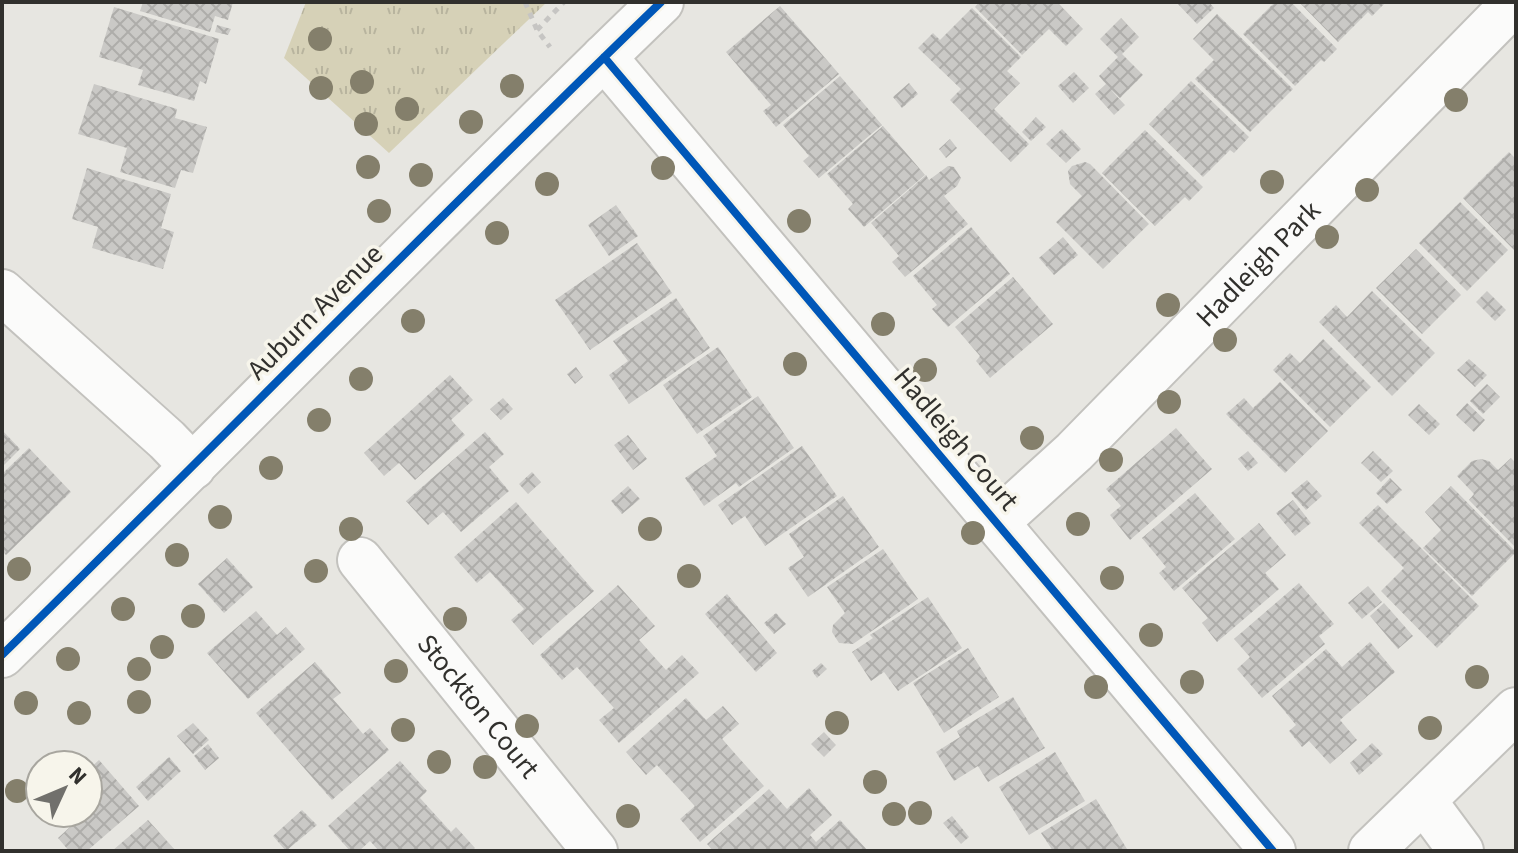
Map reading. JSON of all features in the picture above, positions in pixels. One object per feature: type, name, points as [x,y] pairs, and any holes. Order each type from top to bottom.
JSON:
[{"type":"street","name":"Auburn Avenue","points":[[2,655],[193,467],[363,293],[661,2]]},
{"type":"street","name":"Hadleigh Park","points":[[998,521],[1074,452],[1515,2]]},
{"type":"street","name":"Hadleigh Court","points":[[604,57],[1273,851]]},
{"type":"street","points":[[2,292],[193,467]]},
{"type":"street","name":"Stockton Court","points":[[360,560],[595,851]]},
{"type":"street","points":[[1371,851],[1516,710]]},
{"type":"street","points":[[1424,801],[1461,851]]},
{"type":"path","points":[[537,30],[564,2]]},
{"type":"green space","points":[[306,2],[547,2],[389,153],[284,58]]},
{"type":"building","points":[[143,2],[233,2],[228,20],[215,16],[210,32],[140,11]]},
{"type":"building","points":[[979,2],[1057,2],[1083,29],[1066,46],[1049,29],[1022,55],[975,7]]},
{"type":"building","points":[[1176,2],[1209,2],[1214,8],[1197,24]]},
{"type":"building","points":[[1275,2],[1291,2],[1337,49],[1295,86],[1243,34]]},
{"type":"building","points":[[1299,2],[1386,2],[1372,16],[1368,12],[1338,42]]},
{"type":"building","points":[[780,6],[839,74],[776,127],[763,111],[771,105],[726,52]]},
{"type":"building","points":[[114,7],[219,39],[206,84],[200,81],[194,101],[138,85],[143,70],[99,57]]},
{"type":"building","points":[[972,8],[1021,57],[1007,71],[1020,83],[994,109],[1029,144],[1011,162],[950,100],[961,89],[918,48],[933,33],[940,40]]},
{"type":"building","points":[[1217,14],[1293,89],[1250,132],[1195,79],[1214,60],[1193,39]]},
{"type":"building","points":[[1121,18],[1139,37],[1122,54],[1143,75],[1120,98],[1110,89],[1125,105],[1114,115],[1095,94],[1106,84],[1099,76],[1118,57],[1100,39]]},
{"type":"building","points":[[217,25],[231,29],[228,35],[215,32]]},
{"type":"building","points":[[1074,72],[1089,88],[1073,103],[1058,86]]},
{"type":"building","points":[[840,76],[882,125],[819,178],[803,161],[809,156],[783,125]]},
{"type":"building","points":[[1191,81],[1249,137],[1234,153],[1230,150],[1203,177],[1149,124]]},
{"type":"building","points":[[909,83],[918,94],[902,108],[893,97]]},
{"type":"building","points":[[94,84],[177,109],[175,118],[207,127],[193,173],[181,170],[175,188],[120,172],[127,148],[78,134]]},
{"type":"building","points":[[1036,117],[1046,127],[1031,141],[1022,132]]},
{"type":"building","points":[[883,126],[925,175],[864,227],[848,209],[853,204],[827,174]]},
{"type":"building","points":[[1062,129],[1081,149],[1066,163],[1046,144]]},
{"type":"building","points":[[1145,130],[1203,187],[1189,201],[1185,197],[1155,226],[1102,173]]},
{"type":"building","points":[[950,139],[957,148],[946,158],[939,149]]},
{"type":"building","points":[[1509,152],[1516,159],[1516,252],[1463,198]]},
{"type":"building","points":[[1085,162],[1149,224],[1103,269],[1056,222],[1082,196],[1070,184],[1068,171],[1072,166]]},
{"type":"building","points":[[948,166],[954,167],[961,178],[957,186],[944,196],[968,224],[905,277],[892,262],[899,256],[871,223],[926,175],[929,180]]},
{"type":"building","points":[[87,168],[171,194],[161,228],[174,232],[163,269],[92,248],[98,227],[72,219]]},
{"type":"building","points":[[1460,202],[1508,250],[1467,291],[1419,243]]},
{"type":"building","points":[[616,205],[638,236],[609,256],[588,225]]},
{"type":"building","points":[[971,227],[1010,274],[948,327],[932,309],[937,305],[913,276]]},
{"type":"building","points":[[1063,237],[1078,255],[1054,275],[1039,258]]},
{"type":"building","points":[[637,243],[672,293],[590,350],[555,300]]},
{"type":"building","points":[[1416,249],[1461,295],[1422,334],[1376,288]]},
{"type":"building","points":[[1013,277],[1053,324],[990,378],[976,361],[980,356],[955,327]]},
{"type":"building","points":[[1372,291],[1435,353],[1392,396],[1319,322],[1336,305],[1347,317]]},
{"type":"building","points":[[1487,291],[1506,310],[1495,321],[1476,302]]},
{"type":"building","points":[[676,298],[710,348],[629,404],[609,375],[628,361],[613,341]]},
{"type":"building","points":[[1323,339],[1371,387],[1330,427],[1273,370],[1290,353],[1300,363]]},
{"type":"building","points":[[718,347],[752,397],[697,434],[663,385]]},
{"type":"building","points":[[1469,359],[1487,375],[1475,387],[1457,370]]},
{"type":"building","points":[[576,367],[583,377],[575,384],[567,374]]},
{"type":"building","points":[[450,375],[473,400],[451,420],[465,435],[415,480],[399,463],[384,476],[364,453]]},
{"type":"building","points":[[1280,382],[1328,431],[1285,473],[1226,414],[1244,398],[1253,408]]},
{"type":"building","points":[[1487,384],[1500,397],[1483,414],[1470,401]]},
{"type":"building","points":[[758,396],[794,448],[739,487],[736,483],[704,506],[685,478],[717,456],[703,436]]},
{"type":"building","points":[[503,398],[513,409],[501,420],[490,409]]},
{"type":"building","points":[[1467,403],[1485,420],[1474,432],[1456,415]]},
{"type":"building","points":[[1419,404],[1440,424],[1429,435],[1408,415]]},
{"type":"building","points":[[1176,428],[1212,469],[1130,540],[1110,515],[1121,506],[1106,489]]},
{"type":"building","points":[[2,430],[20,449],[2,467]]},
{"type":"building","points":[[485,432],[504,454],[489,467],[509,491],[461,532],[443,512],[428,525],[406,501]]},
{"type":"building","points":[[628,435],[647,459],[633,470],[614,445]]},
{"type":"building","points":[[802,446],[837,496],[765,546],[745,516],[732,525],[718,505]]},
{"type":"building","points":[[29,448],[71,492],[6,555],[2,551],[2,474]]},
{"type":"building","points":[[1248,451],[1258,463],[1248,471],[1238,459]]},
{"type":"building","points":[[1373,451],[1393,471],[1381,482],[1361,463]]},
{"type":"building","points":[[1511,458],[1516,463],[1516,548],[1469,500],[1474,494],[1457,476],[1472,461],[1489,461],[1498,470]]},
{"type":"building","points":[[532,472],[541,482],[528,494],[519,484]]},
{"type":"building","points":[[1390,478],[1402,490],[1387,504],[1376,493]]},
{"type":"building","points":[[1307,480],[1322,496],[1306,510],[1291,493]]},
{"type":"building","points":[[628,486],[640,499],[622,514],[611,501]]},
{"type":"building","points":[[1451,486],[1516,552],[1472,596],[1423,548],[1441,530],[1425,512]]},
{"type":"building","points":[[1195,493],[1235,539],[1174,591],[1159,573],[1166,567],[1142,538]]},
{"type":"building","points":[[843,496],[879,547],[808,597],[788,568],[804,557],[789,534]]},
{"type":"building","points":[[1293,500],[1311,523],[1295,536],[1276,513]]},
{"type":"building","points":[[516,502],[594,591],[533,645],[511,620],[524,609],[490,572],[477,583],[454,557]]},
{"type":"building","points":[[1378,505],[1479,606],[1437,648],[1381,591],[1404,568],[1359,523]]},
{"type":"building","points":[[1259,523],[1286,555],[1265,573],[1279,589],[1217,642],[1202,623],[1208,618],[1182,588]]},
{"type":"building","points":[[883,549],[918,599],[853,644],[839,643],[832,632],[833,625],[845,613],[827,587]]},
{"type":"building","points":[[227,558],[253,587],[224,613],[198,584]]},
{"type":"building","points":[[1299,583],[1334,624],[1319,636],[1325,644],[1262,698],[1237,669],[1250,657],[1234,639]]},
{"type":"building","points":[[618,585],[655,626],[639,640],[666,670],[682,655],[699,673],[619,743],[599,720],[614,708],[577,667],[562,680],[540,655]]},
{"type":"building","points":[[1368,586],[1382,602],[1362,619],[1348,603]]},
{"type":"building","points":[[727,594],[777,653],[756,672],[705,614]]},
{"type":"building","points":[[928,597],[962,648],[898,691],[884,672],[871,681],[852,652],[873,638],[870,635]]},
{"type":"building","points":[[1384,603],[1413,636],[1398,649],[1370,616]]},
{"type":"building","points":[[256,611],[277,635],[286,627],[305,649],[248,699],[207,653]]},
{"type":"building","points":[[776,613],[786,624],[774,634],[764,623]]},
{"type":"building","points":[[1370,642],[1395,672],[1340,720],[1357,740],[1330,764],[1309,741],[1302,747],[1289,731],[1296,725],[1272,696],[1326,649],[1342,667]]},
{"type":"building","points":[[968,648],[999,697],[944,733],[913,683]]},
{"type":"building","points":[[315,662],[341,693],[333,699],[363,734],[370,728],[389,750],[332,800],[256,713]]},
{"type":"building","points":[[821,663],[827,669],[817,678],[812,671]]},
{"type":"building","points":[[1013,697],[1045,748],[988,782],[978,766],[954,781],[936,752],[960,737],[957,731]]},
{"type":"building","points":[[686,698],[706,720],[723,706],[739,724],[722,739],[764,786],[700,842],[680,819],[695,806],[657,765],[646,775],[626,752]]},
{"type":"building","points":[[193,723],[209,740],[193,754],[177,736]]},
{"type":"building","points":[[824,732],[836,745],[824,757],[811,744]]},
{"type":"building","points":[[1372,743],[1383,754],[1359,775],[1350,763]]},
{"type":"building","points":[[208,744],[219,758],[205,770],[194,756]]},
{"type":"building","points":[[1055,752],[1085,801],[1029,835],[999,787]]},
{"type":"building","points":[[169,757],[181,771],[148,801],[136,787]]},
{"type":"building","points":[[400,761],[427,791],[420,798],[451,832],[456,827],[475,848],[472,851],[379,851],[370,841],[359,851],[350,851],[328,826]]},
{"type":"building","points":[[104,766],[139,806],[87,851],[69,851],[58,838],[68,829],[104,829]]},
{"type":"building","points":[[809,788],[832,815],[810,835],[816,842],[840,820],[868,851],[713,851],[707,844],[769,789],[787,809]]},
{"type":"building","points":[[1096,799],[1127,849],[1053,851],[1041,833]]},
{"type":"building","points":[[302,810],[317,825],[286,851],[273,836]]},
{"type":"building","points":[[952,816],[969,837],[961,844],[943,823]]},
{"type":"building","points":[[148,820],[176,851],[112,851]]},
{"type":"cycle path","points":[[2,655],[661,2]]},
{"type":"cycle path","points":[[604,57],[1273,851]]}]
